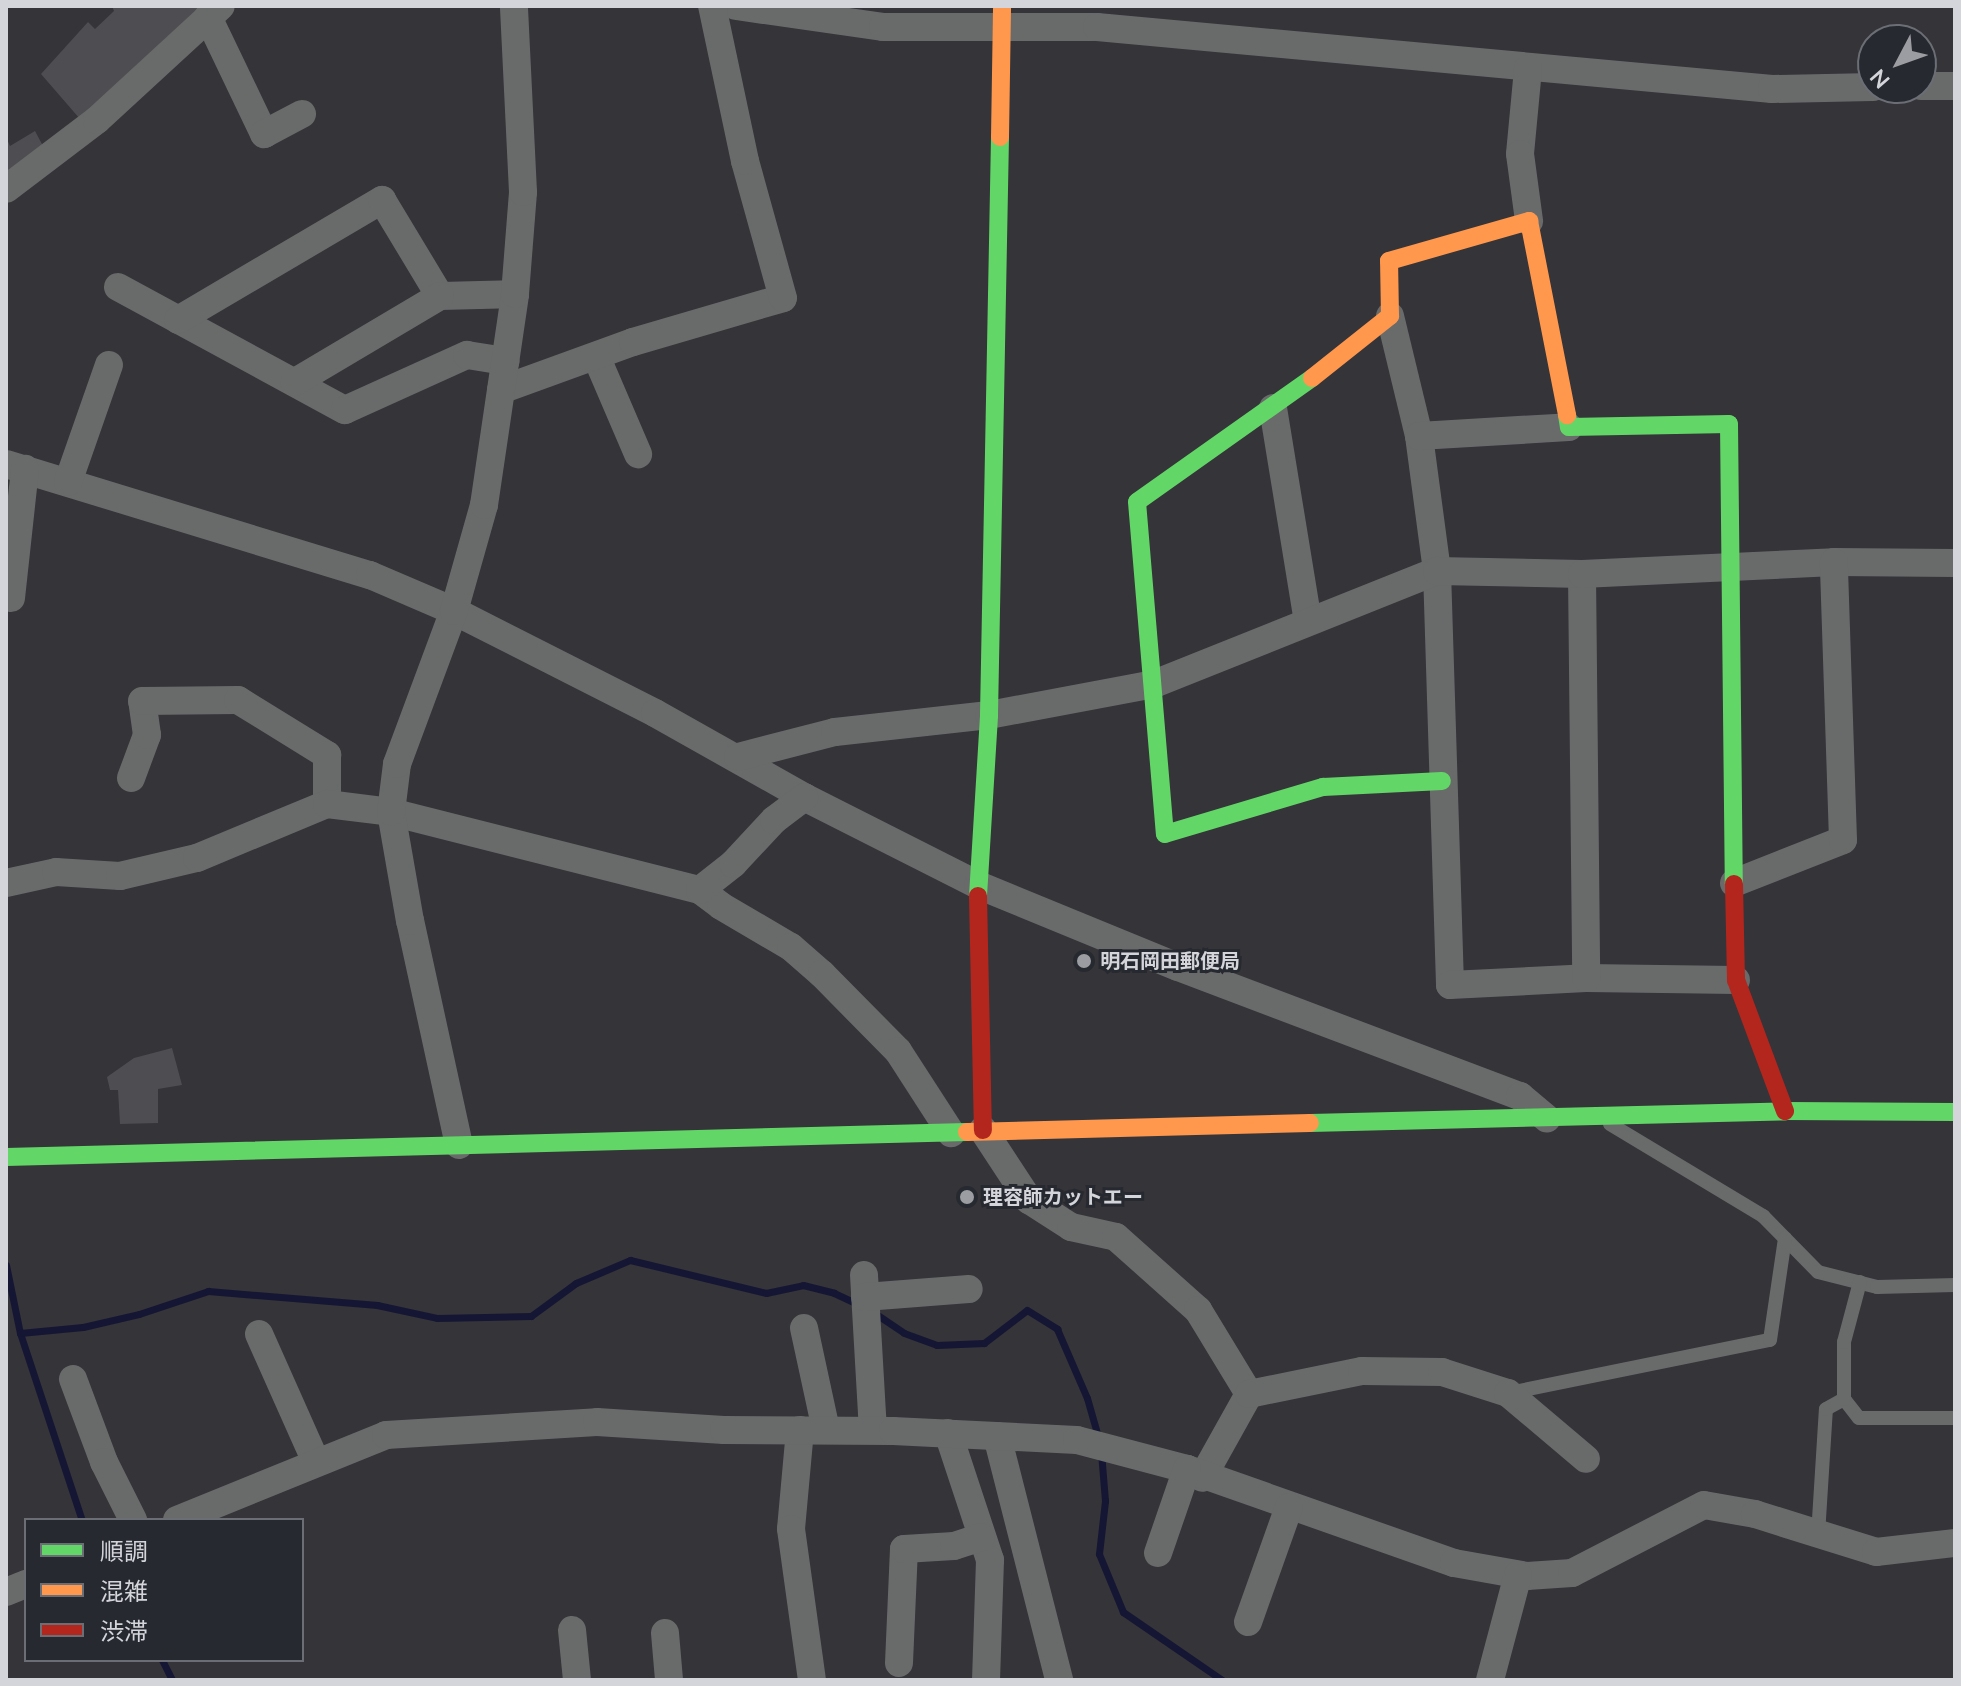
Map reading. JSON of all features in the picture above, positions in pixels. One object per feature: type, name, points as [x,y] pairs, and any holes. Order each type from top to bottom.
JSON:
[{"type":"street","points":[[459,1145],[410,921],[391,812],[397,764],[454,611],[484,505],[506,361],[523,192],[514,6]]},
{"type":"street","points":[[501,390],[596,356],[783,298],[745,161],[712,6]]},
{"type":"street","points":[[736,6],[888,17],[1001,18],[1528,69],[1772,89],[1857,87]]},
{"type":"street","points":[[1097,27],[1118,6]]},
{"type":"street","points":[[6,189],[97,120],[214,12],[264,134],[302,114]]},
{"type":"street","points":[[1001,18],[989,715],[978,885],[983,1130],[1029,1200],[1071,1227],[1116,1237],[1198,1310],[1249,1394]]},
{"type":"street","points":[[1528,69],[1520,154],[1529,221],[1569,427]]},
{"type":"street","points":[[178,320],[382,200],[440,296]]},
{"type":"street","points":[[1529,221],[1389,261],[1390,316],[1419,436],[1437,571],[1450,985],[1586,978],[1736,980]]},
{"type":"street","points":[[118,287],[345,410],[467,355],[506,361]]},
{"type":"street","points":[[295,382],[440,296],[515,294]]},
{"type":"street","points":[[1390,316],[1273,408],[1137,502],[1165,834],[1323,787],[1442,781]]},
{"type":"street","points":[[596,356],[638,454]]},
{"type":"street","points":[[68,482],[109,365]]},
{"type":"street","points":[[1273,408],[1308,621]]},
{"type":"street","points":[[1419,436],[1569,427],[1729,424],[1728,569],[1736,980],[1785,1111]]},
{"type":"street","points":[[11,598],[16,466],[370,575],[454,611],[738,757],[804,797],[978,885],[1178,967],[1520,1096],[1547,1119]]},
{"type":"street","points":[[738,757],[835,732],[989,715],[1154,684],[1437,571],[1582,574],[1834,562],[1955,563]]},
{"type":"street","points":[[1734,883],[1843,840],[1834,562]]},
{"type":"street","points":[[1582,574],[1586,978]]},
{"type":"street","points":[[131,778],[147,735],[142,701],[238,700],[327,755],[327,804]]},
{"type":"street","points":[[700,890],[733,864],[774,820],[804,797]]},
{"type":"street","points":[[6,883],[56,872],[120,876],[197,858],[327,804],[391,812],[700,890],[721,906],[791,947],[822,974],[898,1051],[951,1133]]},
{"type":"street","points":[[6,1157],[1785,1111],[1955,1112]]},
{"type":"street","points":[[873,1430],[864,1286],[969,1289]]},
{"type":"street","points":[[804,1328],[813,1430],[791,1529],[812,1680]]},
{"type":"street","points":[[259,1334],[316,1462]]},
{"type":"street","points":[[1158,1553],[1194,1474],[1249,1394],[1362,1371],[1442,1372],[1508,1393],[1586,1459]]},
{"type":"street","points":[[73,1379],[104,1462],[132,1518]]},
{"type":"street","points":[[182,1518],[386,1435],[597,1422],[724,1430],[873,1430],[1077,1440],[1194,1474],[1454,1563],[1518,1575],[1572,1573],[1704,1505],[1755,1514],[1876,1552],[1955,1543]]},
{"type":"street","points":[[948,1433],[990,1560],[986,1680]]},
{"type":"street","points":[[997,1436],[1059,1680]]},
{"type":"street","points":[[1248,1622],[1289,1507]]},
{"type":"street","points":[[899,1663],[904,1549],[954,1546],[981,1537]]},
{"type":"street","points":[[1490,1680],[1518,1575]]},
{"type":"street","points":[[572,1630],[577,1680]]},
{"type":"street","points":[[665,1633],[669,1680]]},
{"type":"lane","points":[[1599,1118],[1763,1216],[1818,1272],[1877,1287],[1955,1285]]},
{"type":"lane","points":[[1508,1393],[1770,1340],[1785,1238]]},
{"type":"lane","points":[[1860,1282],[1844,1342],[1844,1399],[1859,1418],[1955,1418]]},
{"type":"lane","points":[[1818,1535],[1826,1409],[1844,1399]]},
{"type":"building","points":[[112,6],[203,6],[80,119],[41,74],[88,22],[95,29],[114,11]]},
{"type":"building","points":[[35,131],[43,146],[6,173],[6,137],[10,146]]},
{"type":"building","points":[[172,1048],[182,1085],[158,1089],[158,1123],[120,1124],[118,1090],[110,1090],[107,1077],[134,1058]]},
{"type":"waterway","points":[[20,1333],[83,1327],[139,1314],[208,1291],[377,1305],[437,1318],[531,1316],[576,1283],[630,1260],[766,1293],[803,1285],[834,1293],[858,1304]]},
{"type":"waterway","points":[[6,1265],[20,1333],[81,1518]]},
{"type":"waterway","points":[[873,1312],[904,1333],[937,1345],[984,1343],[1027,1310],[1057,1329],[1087,1398],[1099,1440]]},
{"type":"waterway","points":[[1101,1452],[1105,1501],[1099,1554],[1123,1612],[1222,1680]]},
{"type":"waterway","points":[[163,1662],[172,1680]]},
{"type":"traffic: fast","points":[[978,896],[989,715],[1000,137]]},
{"type":"traffic: fast","points":[[1312,378],[1137,502],[1165,834],[1323,787],[1442,781]]},
{"type":"traffic: fast","points":[[1567,415],[1569,427],[1729,424],[1734,884]]},
{"type":"traffic: fast","points":[[1310,1123],[1785,1111],[1955,1112]]},
{"type":"traffic: fast","points":[[6,1157],[967,1132]]},
{"type":"traffic: slow","points":[[1000,137],[1002,6]]},
{"type":"traffic: slow","points":[[1312,378],[1390,316],[1389,261],[1529,221],[1567,415]]},
{"type":"traffic: slow","points":[[967,1132],[1310,1123]]},
{"type":"traffic: jam","points":[[1734,884],[1736,980],[1785,1111]]},
{"type":"traffic: jam","points":[[978,896],[983,1130]]},
{"type":"place","name":"明石岡田郵便局","points":[[1084,961]]},
{"type":"place","name":"理容師カットエー","points":[[967,1197]]}]
